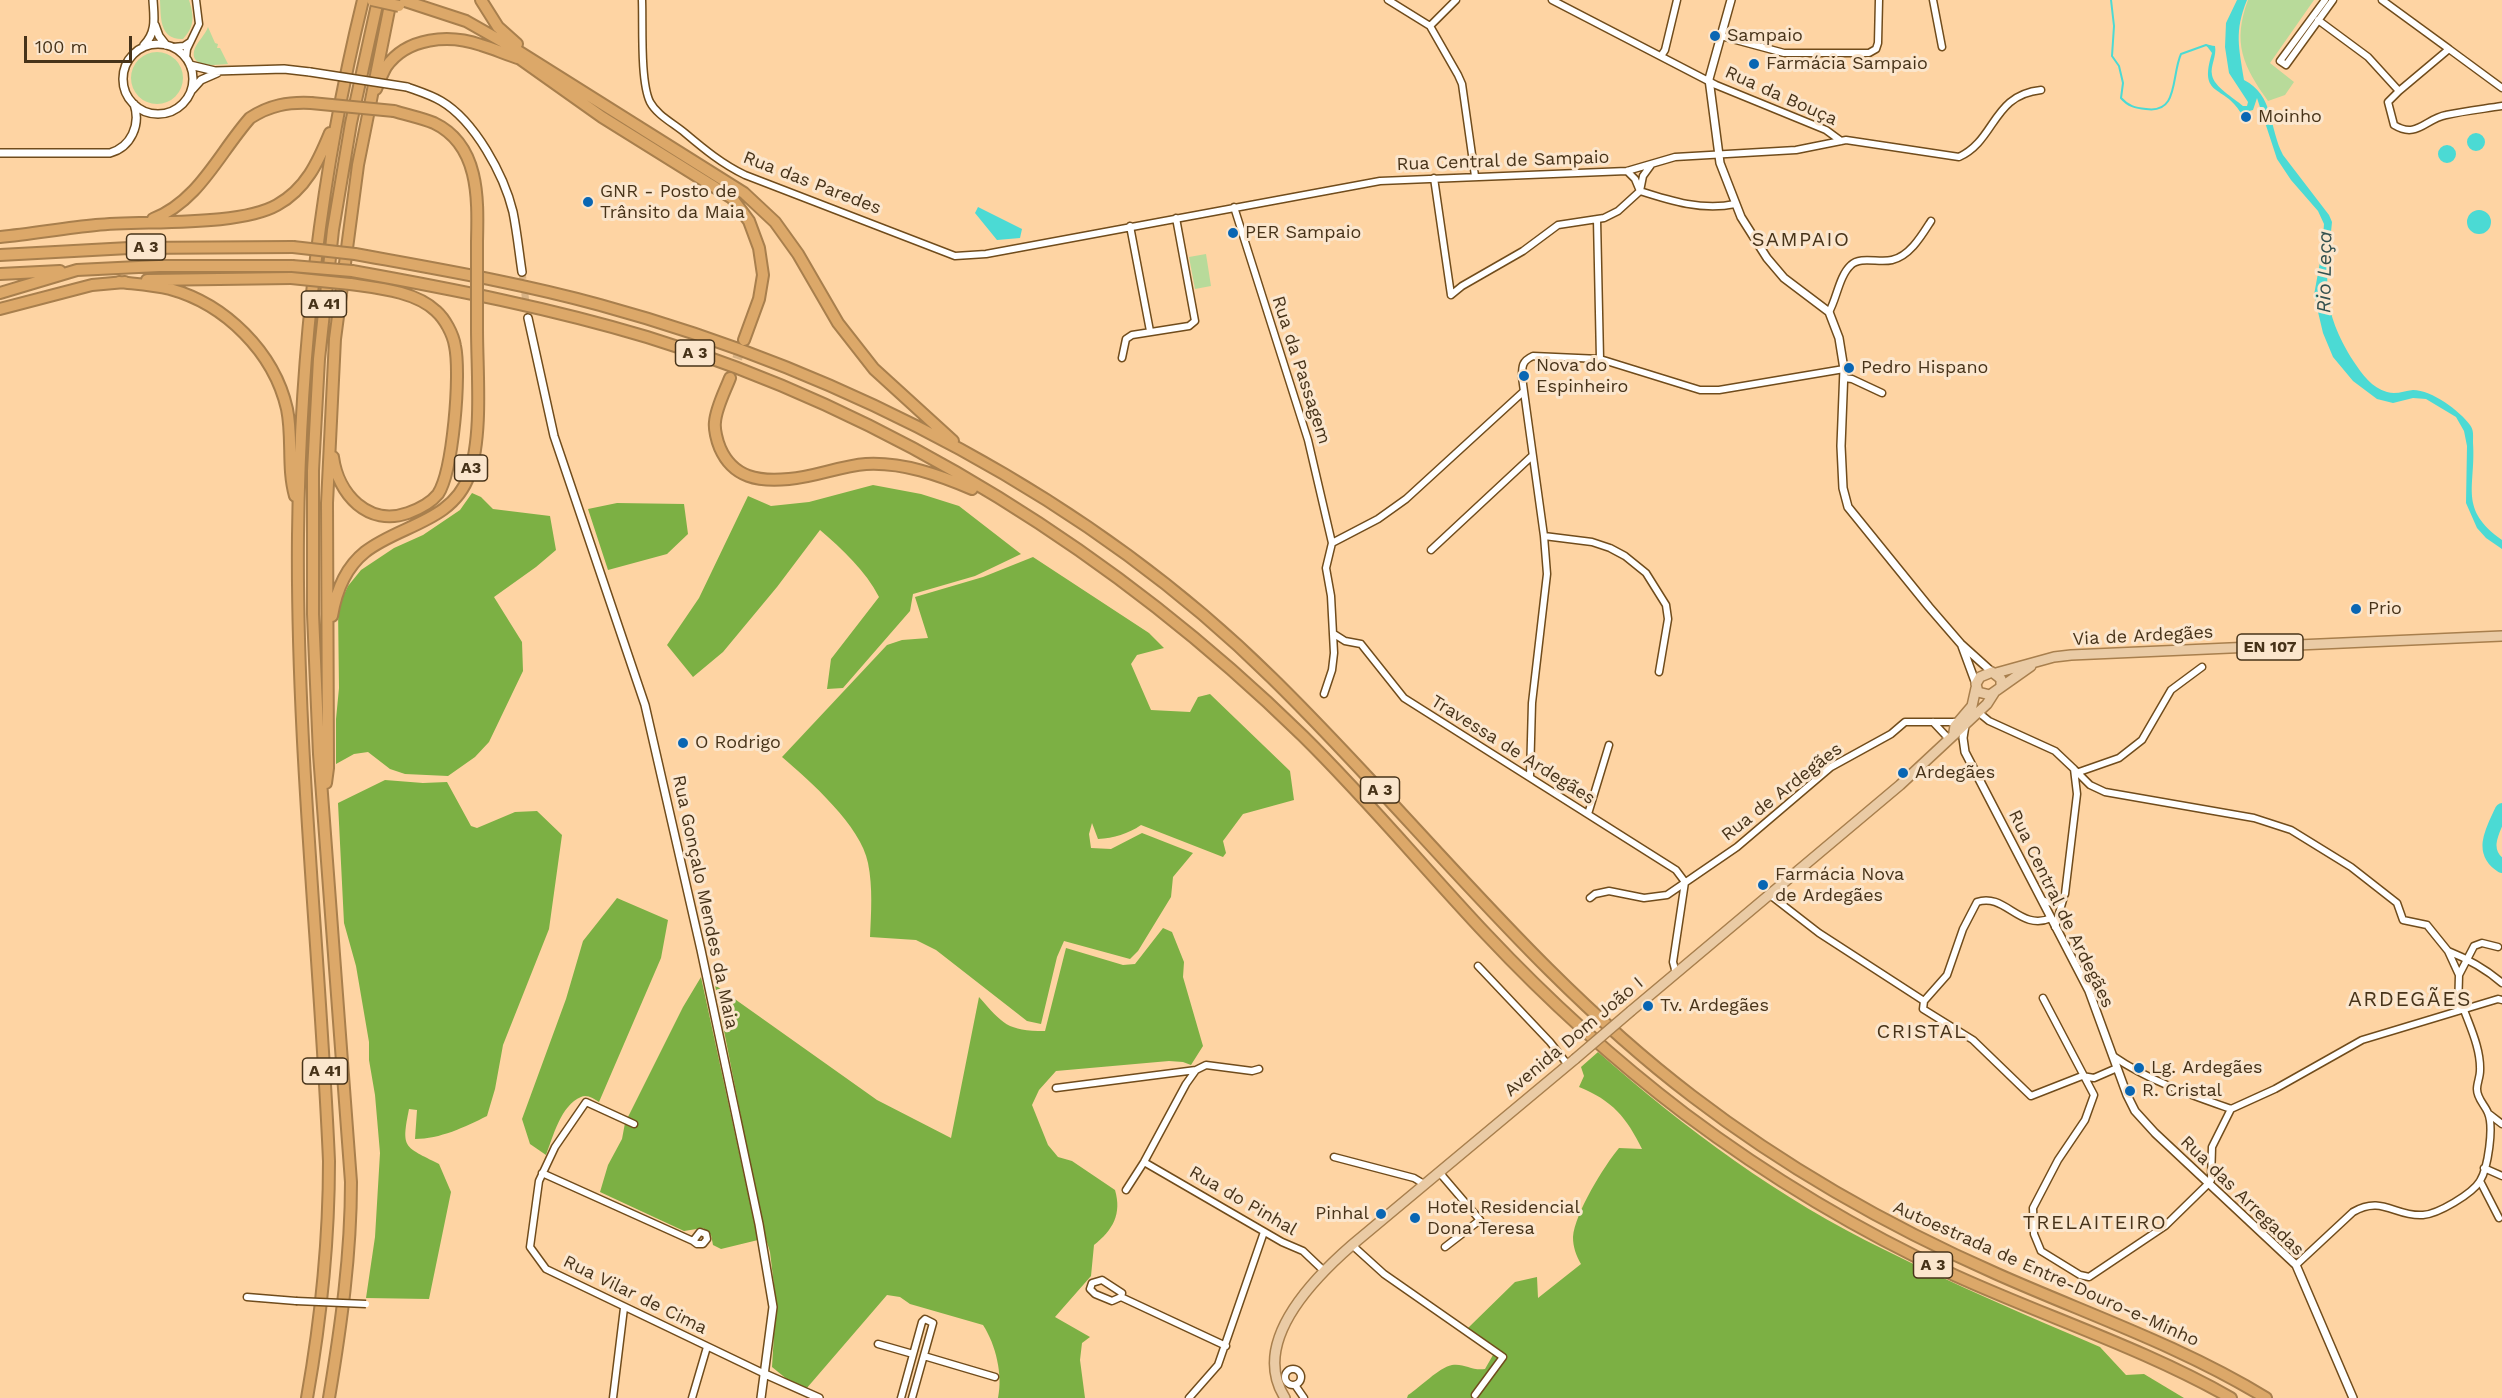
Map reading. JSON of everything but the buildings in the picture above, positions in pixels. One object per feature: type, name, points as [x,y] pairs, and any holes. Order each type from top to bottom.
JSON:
[{"type":"highway","name":"A 41","points":[[307,1398],[326,1266],[329,1161],[302,699],[298,508],[302,407],[311,290],[338,111],[363,0]]},
{"type":"highway","points":[[372,0],[397,2],[466,21],[540,63],[744,193],[775,222],[798,254],[838,323],[874,369],[946,435],[975,456]]},
{"type":"highway","name":"A 41","points":[[329,1398],[346,1283],[351,1182],[322,809],[312,575],[313,471],[319,359],[337,201],[357,93],[378,0]]},
{"type":"highway","points":[[481,0],[498,27],[540,63]]},
{"type":"highway","points":[[397,2],[464,27],[521,59],[602,117],[732,198],[749,221],[759,248],[763,275],[759,299],[744,340]]},
{"type":"highway","points":[[322,809],[328,768],[329,422],[340,294],[365,123],[397,2]]},
{"type":"highway","points":[[365,123],[374,93],[386,68],[398,56],[418,44],[438,39],[462,40],[521,59]]},
{"type":"highway","name":"A3","points":[[144,222],[169,212],[185,201],[250,118],[263,110],[291,102],[394,111],[434,123],[446,131],[465,150],[476,182],[477,242],[475,450],[469,476],[456,499],[428,520],[365,552],[348,571],[338,590],[327,644]]},
{"type":"highway","points":[[0,237],[96,224],[242,216],[275,206],[298,190],[314,169],[338,111]]},
{"type":"highway","name":"Autoestrada de Entre-Douro-e-Minho","points":[[0,255],[129,248],[293,247],[355,254],[504,281],[593,303],[685,331],[794,372],[975,456],[1040,495],[1100,536],[1193,608],[1246,653],[1331,737],[1547,970],[1629,1045],[1724,1120],[1820,1184],[1894,1226],[2001,1276],[2188,1355],[2266,1398]]},
{"type":"highway","name":"Autoestrada de Entre-Douro-e-Minho","points":[[0,293],[77,270],[159,266],[292,266],[352,272],[535,307],[639,335],[704,356],[799,394],[878,430],[1012,505],[1137,594],[1248,685],[1334,768],[1486,934],[1542,990],[1612,1055],[1703,1127],[1788,1185],[1889,1243],[1994,1293],[2155,1360],[2231,1398]]},
{"type":"highway","name":"A 3","points":[[0,274],[77,270]]},
{"type":"highway","points":[[0,309],[92,285],[119,282],[291,278],[384,290],[420,300],[436,311],[449,329],[455,346],[457,368],[453,441],[447,475],[437,495],[421,509],[399,516],[376,515],[359,508],[343,490],[336,474],[329,422]]},
{"type":"highway","points":[[119,282],[169,289],[200,300],[227,317],[260,352],[277,380],[287,410],[291,447],[291,483],[298,508]]},
{"type":"highway","points":[[730,378],[715,422],[718,443],[726,461],[739,473],[758,479],[789,479],[864,464],[896,466],[936,475],[1012,505]]},
{"type":"main road","name":"Via de Ardegães","points":[[1994,672],[2071,655],[2502,636]]},
{"type":"main road","name":"Via de Ardegães","points":[[1997,690],[2038,661]]},
{"type":"main road","name":"EN 107","points":[[1976,686],[1980,677],[1994,672]]},
{"type":"main road","points":[[1976,686],[1982,695],[1997,690],[2001,679],[1994,672]]},
{"type":"main road","name":"Avenida Dom João I","points":[[1285,1398],[1279,1389],[1274,1366],[1278,1337],[1284,1325],[1324,1271],[1424,1184],[1900,785],[1962,723],[1972,706],[1976,686]]},
{"type":"main road","name":"Avenida Dom João I","points":[[1962,723],[1978,712],[1997,690]]},
{"type":"street","points":[[136,126],[134,104],[124,86],[123,75],[126,65],[150,38],[154,22],[153,0]]},
{"type":"street","points":[[188,95],[192,80],[187,49],[199,24],[196,0]]},
{"type":"street","name":"Rua das Paredes","points":[[642,0],[646,87],[651,102],[658,112],[697,145],[745,175],[941,249]]},
{"type":"street","points":[[1388,0],[1430,26],[1462,84],[1475,176]]},
{"type":"street","points":[[1430,26],[1456,0]]},
{"type":"street","name":"Rua da Bouça","points":[[1552,0],[1758,103],[1827,130],[1841,141]]},
{"type":"street","points":[[1662,56],[1677,0]]},
{"type":"street","points":[[1731,0],[1709,79],[1718,153],[1735,204],[1753,237],[1784,278],[1829,312],[1839,338],[1844,369],[1841,446],[1843,488],[1848,507],[1961,644],[1994,672]]},
{"type":"street","points":[[1933,0],[1942,47]]},
{"type":"street","points":[[2325,0],[2280,61],[2286,65],[2333,0]]},
{"type":"street","points":[[2383,0],[2502,88]]},
{"type":"street","points":[[1721,36],[1784,53],[1869,53],[1876,48],[1878,43],[1877,1]]},
{"type":"street","points":[[2318,20],[2368,57],[2399,91]]},
{"type":"street","points":[[154,22],[159,36],[188,62],[206,70],[261,69],[310,72],[407,87],[442,101],[467,121],[493,163],[513,211],[522,272]]},
{"type":"street","points":[[140,49],[156,44],[184,46],[192,39]]},
{"type":"street","points":[[2449,49],[2388,102],[2394,125],[2403,130],[2419,128],[2442,116],[2502,106]]},
{"type":"street","points":[[0,153],[110,153],[126,144],[136,126],[146,116],[172,110],[201,80],[225,71]]},
{"type":"street","name":"Rua Central de Sampaio","points":[[941,249],[955,255],[986,254],[1380,181],[1627,171],[1675,157],[1796,150],[1841,141],[1959,158],[1980,143],[2006,104],[2041,90]]},
{"type":"street","points":[[134,104],[157,114]]},
{"type":"street","points":[[1434,178],[1451,295],[1462,285],[1523,251],[1558,225],[1597,219],[1618,211],[1640,191],[1643,176],[1650,165]]},
{"type":"street","points":[[1627,171],[1635,179],[1640,191]]},
{"type":"street","points":[[1640,191],[1687,204],[1724,207],[1735,204]]},
{"type":"street","name":"Rua da Passagem","points":[[1234,207],[1308,440],[1332,543]]},
{"type":"street","points":[[1122,358],[1126,339],[1150,331],[1189,326],[1195,321],[1176,218]]},
{"type":"street","points":[[1597,219],[1600,359]]},
{"type":"street","points":[[1829,312],[1846,271],[1852,263],[1893,260],[1903,255],[1931,221]]},
{"type":"street","points":[[1131,226],[1150,331]]},
{"type":"street","name":"Rua Gonçalo Mendes da Maia","points":[[528,318],[554,436],[645,705],[692,906],[771,1290],[773,1307],[761,1398]]},
{"type":"street","points":[[1530,776],[1532,703],[1547,574],[1544,536],[1523,392],[1522,365],[1526,359],[1533,356],[1600,359],[1700,390],[1719,390],[1844,369]]},
{"type":"street","points":[[1844,378],[1852,379],[1882,393]]},
{"type":"street","points":[[1324,694],[1332,670],[1334,634],[1326,568],[1332,543],[1378,519],[1406,499],[1523,392]]},
{"type":"street","points":[[1431,550],[1532,456]]},
{"type":"street","points":[[1544,536],[1592,542],[1610,548],[1625,556],[1646,573],[1666,605],[1668,619],[1659,672]]},
{"type":"street","name":"Travessa de Ardegães","points":[[1334,634],[1345,641],[1361,644],[1404,698],[1672,866],[1685,882]]},
{"type":"street","points":[[1961,644],[1976,686]]},
{"type":"street","points":[[2076,770],[2119,758],[2142,740],[2171,690],[2202,667]]},
{"type":"street","points":[[1978,712],[1989,721],[2055,751],[2090,785],[2105,792],[2254,818],[2291,830],[2351,867],[2397,903],[2403,920],[2427,925],[2448,951],[2459,975],[2461,1011],[2476,1042],[2480,1068],[2477,1089],[2481,1104],[2502,1124]]},
{"type":"street","name":"Rua de Ardegães","points":[[1590,898],[1595,894],[1610,891],[1644,898],[1667,895],[1737,847],[1843,759],[1891,734],[1905,722],[1962,723]]},
{"type":"street","points":[[1933,722],[1951,735]]},
{"type":"street","name":"Rua Central de Ardegães","points":[[1962,723],[1965,752]]},
{"type":"street","name":"Rua Central de Ardegães","points":[[1951,735],[1965,752],[2089,990],[2113,1056]]},
{"type":"street","points":[[1588,814],[1609,745]]},
{"type":"street","points":[[2055,927],[2067,884],[2076,802],[2076,770]]},
{"type":"street","points":[[1676,973],[1673,962],[1685,882]]},
{"type":"street","points":[[1770,895],[1819,933],[1924,1000]]},
{"type":"street","points":[[2050,918],[2042,922],[2033,922],[1990,900],[1977,902],[1947,975],[1924,1000],[1923,1009],[1973,1040],[2031,1096],[2082,1076],[2094,1078],[2117,1068]]},
{"type":"street","points":[[2042,900],[2051,903],[2061,901]]},
{"type":"street","points":[[2459,975],[2474,946],[2482,943],[2498,947]]},
{"type":"street","points":[[2448,951],[2491,973],[2502,983]]},
{"type":"street","points":[[1478,966],[1571,1062]]},
{"type":"street","points":[[2043,998],[2094,1095],[2085,1120],[2058,1160],[2033,1208],[2034,1234],[2041,1251],[2080,1275],[2089,1277],[2165,1226],[2209,1183],[2212,1147],[2231,1109],[2275,1089],[2362,1040],[2498,999],[2502,1000]]},
{"type":"street","points":[[2113,1056],[2127,1066],[2183,1092],[2231,1109]]},
{"type":"street","name":"Rua das Arregadas","points":[[2113,1056],[2121,1082],[2135,1111],[2155,1133],[2296,1265],[2353,1398]]},
{"type":"street","points":[[1056,1088],[1196,1070],[1206,1065],[1252,1071],[1259,1069]]},
{"type":"street","points":[[1126,1190],[1196,1070]]},
{"type":"street","name":"Rua Vilar de Cima","points":[[634,1124],[586,1102],[555,1147],[539,1181],[530,1247],[546,1269],[765,1374]]},
{"type":"street","points":[[2296,1265],[2361,1207],[2377,1205],[2421,1215],[2439,1211],[2480,1181],[2490,1146],[2489,1113]]},
{"type":"street","points":[[1335,1157],[1414,1178],[1424,1184]]},
{"type":"street","name":"Rua do Pinhal","points":[[1144,1162],[1264,1232],[1303,1251],[1324,1271]]},
{"type":"street","points":[[2484,1168],[2502,1176]]},
{"type":"street","points":[[1439,1172],[1480,1220],[1445,1247]]},
{"type":"street","points":[[543,1173],[693,1241]]},
{"type":"street","points":[[2480,1181],[2499,1218]]},
{"type":"street","points":[[1189,1398],[1218,1365],[1264,1232]]},
{"type":"street","points":[[1352,1245],[1384,1274],[1503,1357],[1475,1395]]},
{"type":"street","points":[[1121,1298],[1120,1291],[1102,1280],[1092,1283],[1090,1289],[1095,1294],[1112,1301],[1121,1298],[1226,1346]]},
{"type":"street","points":[[247,1297],[366,1304]]},
{"type":"street","points":[[613,1398],[624,1308]]},
{"type":"street","points":[[900,1398],[922,1322],[925,1319],[933,1323],[912,1398]]},
{"type":"street","points":[[878,1344],[913,1354]]},
{"type":"street","points":[[692,1398],[707,1347]]},
{"type":"street","points":[[924,1356],[995,1377]]},
{"type":"street","points":[[765,1374],[819,1398]]},
{"type":"street","points":[[1295,1385],[1304,1398]]},
{"type":"green space","points":[[160,0],[189,0],[192,21],[190,30],[183,39],[169,36],[165,32],[161,20]]},
{"type":"green space","points":[[2248,0],[2314,0],[2270,63],[2294,82],[2285,95],[2268,101],[2246,65],[2243,54],[2241,29]]},
{"type":"green space","points":[[208,27],[215,43],[218,44],[217,48],[220,48],[228,64],[205,64],[195,60],[195,48]]},
{"type":"green space","points":[[152,52],[162,52],[176,59],[183,78],[176,97],[162,104],[152,104],[142,100],[135,93],[131,83],[131,73],[135,63],[142,56]]},
{"type":"green space","points":[[1206,254],[1211,286],[1195,289],[1189,257]]},
{"type":"green space","points":[[873,485],[921,494],[959,506],[1021,554],[975,576],[913,594],[910,611],[843,688],[827,689],[831,659],[879,597],[860,569],[820,530],[777,587],[723,652],[693,677],[667,645],[699,598],[748,496],[771,506],[809,502]]},
{"type":"green space","points":[[472,493],[481,497],[493,509],[550,516],[556,550],[494,597],[522,642],[523,671],[489,742],[475,757],[448,776],[405,774],[390,769],[368,752],[354,754],[336,764],[339,688],[338,607],[348,586],[361,570],[394,548],[423,535],[460,510]]},
{"type":"green space","points":[[617,503],[684,504],[688,534],[667,554],[608,570],[588,509]]},
{"type":"green space","points":[[1033,557],[1149,633],[1164,648],[1137,655],[1131,664],[1151,710],[1190,712],[1198,697],[1210,694],[1290,771],[1294,800],[1243,814],[1223,841],[1226,853],[1223,857],[1141,825],[1121,835],[1098,839],[1092,823],[1089,834],[1091,848],[1111,849],[1142,833],[1193,853],[1173,877],[1171,897],[1138,951],[1130,959],[1064,941],[1057,957],[1041,1024],[1027,1021],[936,950],[916,940],[870,937],[871,882],[868,863],[856,834],[833,805],[782,757],[887,645],[902,640],[928,638],[915,597],[983,577]]},
{"type":"green space","points":[[385,780],[447,782],[471,826],[477,828],[515,812],[537,811],[562,835],[549,929],[503,1045],[495,1089],[487,1116],[443,1135],[415,1139],[417,1110],[409,1109],[405,1132],[408,1145],[439,1164],[451,1192],[429,1299],[366,1298],[375,1237],[380,1153],[369,1042],[356,966],[344,923],[338,803]]},
{"type":"green space","points":[[617,898],[668,920],[661,958],[599,1102],[583,1096],[568,1107],[559,1122],[546,1155],[530,1144],[522,1119],[566,999],[583,941]]},
{"type":"green space","points":[[1163,928],[1172,932],[1184,962],[1183,977],[1203,1046],[1191,1065],[1169,1061],[1056,1071],[1039,1090],[1032,1105],[1048,1145],[1058,1157],[1072,1161],[1115,1190],[1117,1199],[1116,1214],[1111,1227],[1094,1245],[1091,1276],[1055,1317],[1090,1337],[1082,1343],[1080,1360],[1085,1398],[998,1398],[1000,1380],[997,1360],[992,1342],[983,1325],[910,1304],[900,1297],[887,1295],[806,1389],[788,1380],[772,1367],[776,1302],[770,1252],[763,1229],[715,985],[877,1100],[951,1138],[979,997],[1000,1020],[1007,1024],[1032,1031],[1045,1031],[1066,948],[1123,965],[1135,964]]},
{"type":"green space","points":[[701,977],[758,1240],[721,1249],[713,1245],[711,1235],[703,1228],[684,1231],[600,1192],[608,1165],[622,1139],[625,1123],[683,1007]]},
{"type":"green space","points":[[1598,1052],[1699,1135],[1808,1208],[1911,1263],[2100,1347],[2126,1375],[2144,1374],[2184,1398],[1407,1398],[1435,1374],[1452,1365],[1485,1369],[1493,1355],[1489,1347],[1468,1328],[1515,1282],[1537,1277],[1538,1298],[1581,1264],[1575,1251],[1573,1237],[1579,1216],[1591,1190],[1619,1148],[1642,1149],[1617,1111],[1601,1098],[1579,1087],[1584,1076],[1581,1067]]},
{"type":"water","points":[[2237,0],[2247,0],[2239,31],[2239,49],[2244,80],[2261,94],[2270,113],[2283,155],[2332,222],[2327,279],[2328,295],[2335,326],[2343,343],[2360,371],[2377,387],[2390,393],[2413,390],[2437,397],[2453,408],[2470,425],[2473,433],[2472,496],[2474,507],[2488,529],[2502,540],[2502,549],[2486,538],[2477,528],[2466,503],[2467,446],[2464,431],[2456,417],[2426,399],[2413,398],[2393,403],[2377,399],[2353,381],[2333,357],[2323,333],[2314,295],[2324,224],[2318,211],[2291,180],[2277,159],[2257,98],[2253,110],[2241,113],[2234,104],[2215,89],[2208,77],[2212,53],[2206,45],[2215,46],[2212,72],[2216,84],[2243,106],[2247,106],[2248,102],[2229,73],[2225,47],[2226,23]]},
{"type":"water","points":[[2472,133],[2480,133],[2485,138],[2483,149],[2472,151],[2467,146],[2467,138]]},
{"type":"water","points":[[2447,145],[2453,148],[2456,154],[2453,160],[2447,163],[2441,160],[2438,154],[2441,148]]},
{"type":"water","points":[[978,207],[1022,229],[1020,238],[997,240],[975,213]]},
{"type":"water","points":[[2479,210],[2488,213],[2491,222],[2488,231],[2479,234],[2470,231],[2467,222],[2470,213]]},
{"type":"waterway","points":[[2111,0],[2114,26],[2112,56],[2119,66],[2123,83],[2121,98],[2132,106],[2142,109],[2157,109],[2164,106],[2172,92],[2181,54],[2206,45],[2212,47]]},
{"type":"waterway","name":"Rio Leça","points":[[2502,810],[2490,840],[2491,854],[2502,866]]},
{"type":"tunnel","points":[[522,272],[528,318]]},
{"type":"tunnel","points":[[732,373],[744,340]]},
{"type":"place","name":"Sampaio","points":[[1715,36]]},
{"type":"place","name":"Farmácia Sampaio","points":[[1754,64]]},
{"type":"place","name":"Moinho","points":[[2246,117]]},
{"type":"place","name":"GNR - Posto de Trânsito da Maia","points":[[588,202]]},
{"type":"place","name":"PER Sampaio","points":[[1233,233]]},
{"type":"place","name":"Pedro Hispano","points":[[1849,368]]},
{"type":"place","name":"Nova do Espinheiro","points":[[1524,376]]},
{"type":"place","name":"Prio","points":[[2356,609]]},
{"type":"place","name":"O Rodrigo","points":[[683,743]]},
{"type":"place","name":"Ardegães","points":[[1903,773]]},
{"type":"place","name":"Farmácia Nova de Ardegães","points":[[1763,885]]},
{"type":"place","name":"Tv. Ardegães","points":[[1648,1006]]},
{"type":"place","name":"Lg. Ardegães","points":[[2139,1068]]},
{"type":"place","name":"R. Cristal","points":[[2130,1091]]},
{"type":"place","name":"Pinhal","points":[[1381,1214]]},
{"type":"place","name":"Hotel Residencial Dona Teresa","points":[[1415,1218]]},
{"type":"district","name":"SAMPAIO","points":[[1801,240]]},
{"type":"district","name":"ARDEGÃES","points":[[2410,1000]]},
{"type":"district","name":"CRISTAL","points":[[1922,1032]]},
{"type":"district","name":"TRELAITEIRO","points":[[2095,1223]]}]
